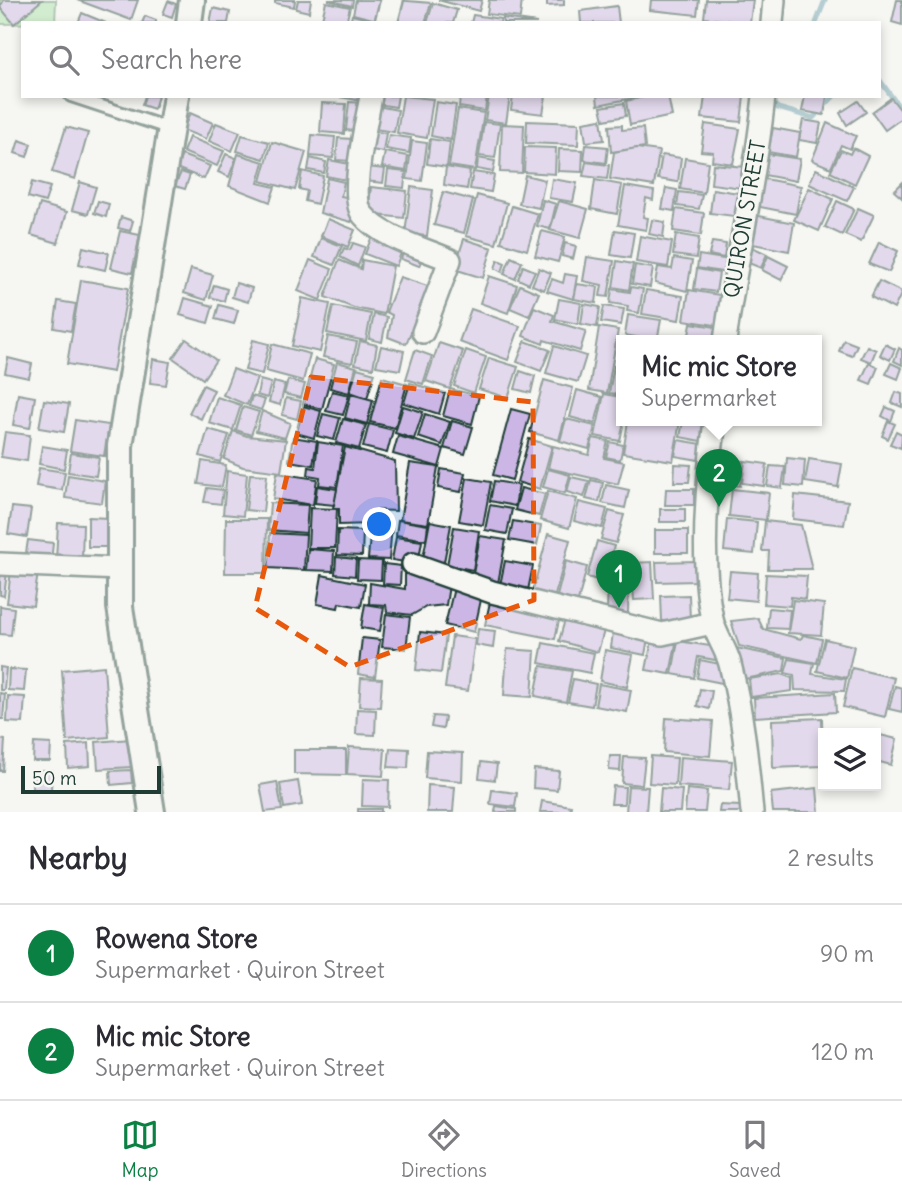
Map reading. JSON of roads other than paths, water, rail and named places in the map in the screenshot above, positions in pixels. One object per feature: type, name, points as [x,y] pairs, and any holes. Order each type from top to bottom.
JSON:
[{"type":"street","points":[[188,21],[192,0]]},
{"type":"street","points":[[387,21],[392,0]]},
{"type":"street","points":[[772,21],[774,0]]},
{"type":"street","points":[[152,812],[120,607],[120,446],[176,98]]},
{"type":"street","points":[[371,98],[357,191],[360,212],[376,227],[450,260],[423,332]]},
{"type":"street","name":"QUIRON STREET","points":[[726,335],[736,264],[758,162],[764,98]]},
{"type":"street","points":[[714,426],[708,471],[708,591],[712,623],[727,651],[744,719],[752,812]]},
{"type":"street","points":[[0,564],[120,569]]},
{"type":"street","points":[[413,564],[492,592],[662,634],[712,623]]},
{"type":"lane","points":[[77,98],[171,129]]},
{"type":"waterway","points":[[817,21],[825,0]]},
{"type":"waterway","points":[[881,82],[902,111]]},
{"type":"waterway","points":[[770,101],[778,108],[813,118],[832,98]]},
{"type":"place","name":"Mic mic Store","points":[[719,507]]},
{"type":"place","name":"Rowena Store","points":[[619,608]]}]
